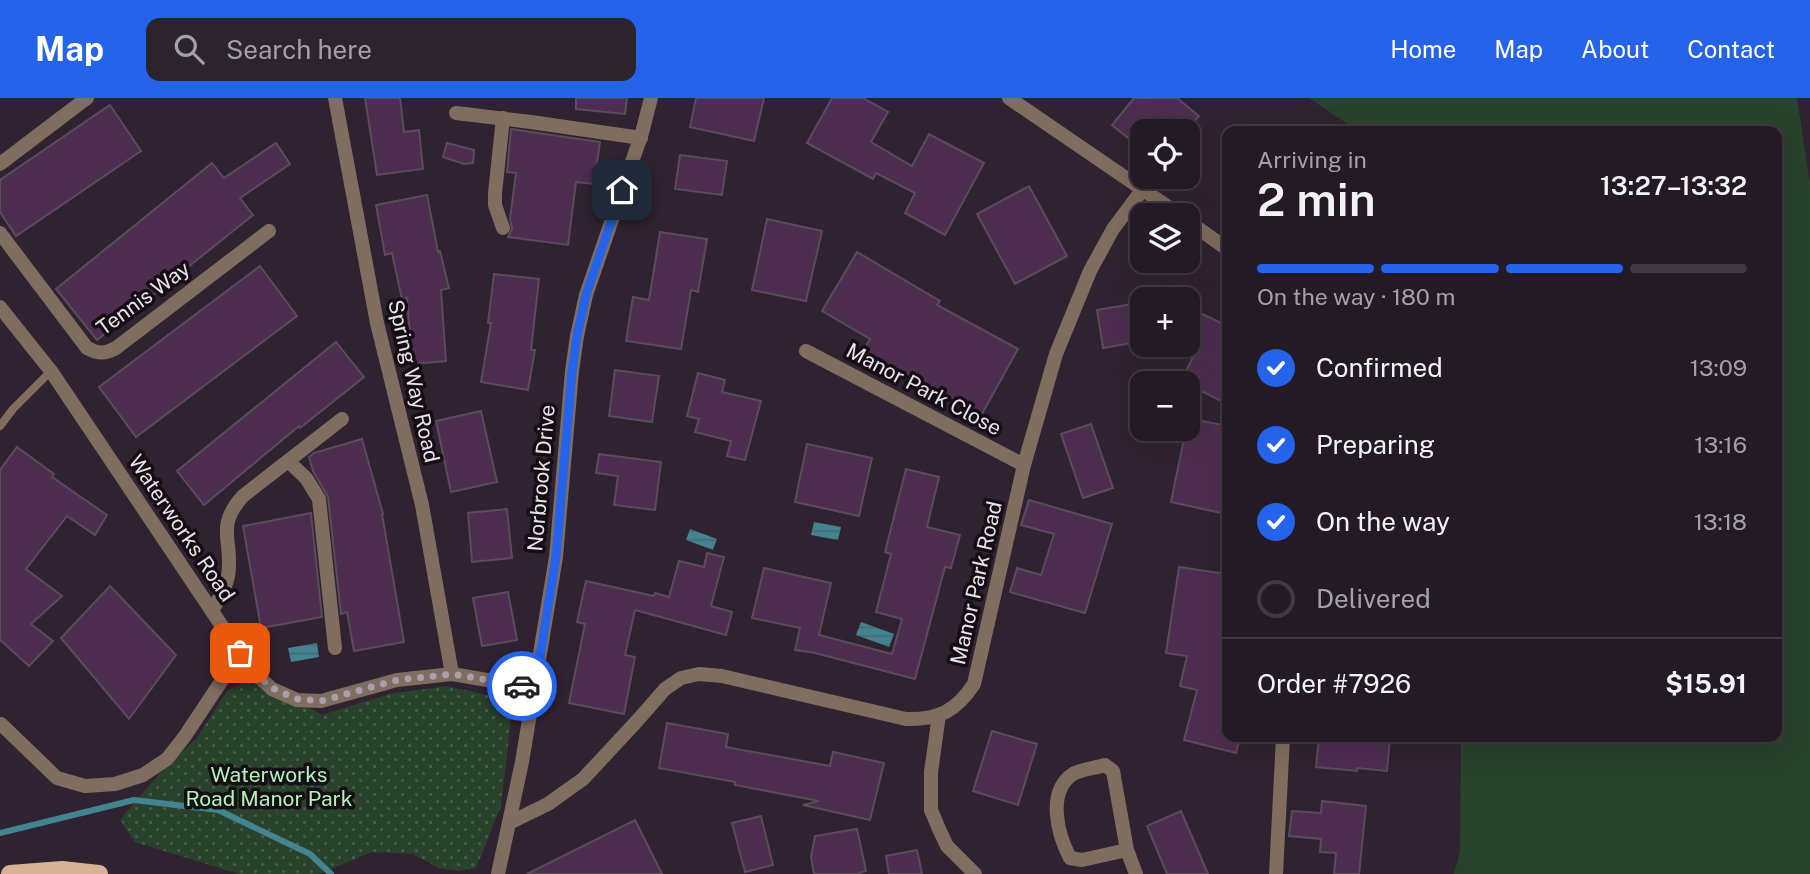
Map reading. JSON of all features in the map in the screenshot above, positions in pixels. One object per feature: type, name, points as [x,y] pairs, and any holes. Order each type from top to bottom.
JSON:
[{"type":"main road","points":[[10,874],[62,870],[99,874]]},
{"type":"street","points":[[1,162],[88,98]]},
{"type":"street","name":"Spring Way Road","points":[[335,98],[377,323],[422,505],[453,674]]},
{"type":"street","name":"Norbrook Drive","points":[[497,872],[535,688],[556,557],[577,336],[586,295],[641,138],[651,98]]},
{"type":"street","points":[[1009,98],[1130,180]]},
{"type":"street","points":[[456,113],[641,138]]},
{"type":"street","points":[[503,118],[495,193],[495,205],[503,228]]},
{"type":"street","points":[[1143,189],[1163,203]]},
{"type":"street","name":"Manor Park Road","points":[[509,823],[548,804],[583,779],[665,690],[681,678],[699,674],[722,676],[906,719],[939,715],[965,698],[974,684],[1024,465],[1056,354],[1090,271],[1113,229],[1143,189]]},
{"type":"street","points":[[1200,230],[1222,245]]},
{"type":"street","name":"Tennis Way","points":[[0,233],[87,348],[102,354],[116,348],[269,231]]},
{"type":"street","name":"Waterworks Road","points":[[0,307],[51,371],[240,653],[254,672],[272,688],[297,699],[321,701],[397,680],[453,674],[535,688]]},
{"type":"street","name":"Manor Park Close","points":[[806,351],[1024,465]]},
{"type":"street","points":[[212,611],[228,579],[230,558],[226,536],[227,521],[233,508],[243,496],[342,419]]},
{"type":"street","points":[[288,461],[306,478],[319,499],[335,648]]},
{"type":"street","points":[[1,724],[57,778],[85,786],[115,785],[143,775],[167,759],[186,736],[240,653]]},
{"type":"street","points":[[939,715],[931,772],[931,810],[947,846],[975,874]]},
{"type":"street","points":[[1276,874],[1283,742]]},
{"type":"street","points":[[1127,850],[1082,860],[1070,858],[1063,845],[1058,821],[1058,801],[1060,787],[1073,774],[1105,765],[1113,771],[1127,850],[1136,874]]},
{"type":"lane","points":[[0,426],[51,371]]},
{"type":"green space","points":[[1309,98],[1797,98],[1810,184],[1810,874],[1454,874],[1460,852],[1461,742],[1782,742],[1782,126],[1351,126]]},
{"type":"green space","name":"Waterworks Road Manor Park","points":[[254,676],[322,715],[389,694],[447,686],[513,701],[501,806],[476,868],[459,871],[439,868],[413,854],[372,852],[319,874],[239,874],[135,842],[120,820],[165,767],[197,738],[227,691]]},
{"type":"water","points":[[814,522],[841,527],[838,540],[811,535]]},
{"type":"water","points":[[690,529],[717,539],[713,550],[686,540]]},
{"type":"water","points":[[861,622],[894,634],[889,647],[856,635]]},
{"type":"water","points":[[317,643],[319,657],[291,662],[288,648]]},
{"type":"building","points":[[365,98],[400,98],[404,132],[419,130],[423,169],[377,175]]},
{"type":"building","points":[[576,98],[627,98],[625,114],[576,109]]},
{"type":"building","points":[[696,98],[764,98],[754,141],[690,127]]},
{"type":"building","points":[[832,98],[863,98],[888,112],[871,142],[912,166],[929,134],[984,163],[945,235],[905,213],[915,193],[876,173],[873,179],[807,143]]},
{"type":"building","points":[[1134,98],[1177,98],[1199,116],[1196,119],[1130,119],[1130,140],[1112,125]]},
{"type":"building","points":[[110,105],[141,151],[16,236],[0,212],[0,180]]},
{"type":"building","points":[[511,129],[600,142],[594,184],[576,182],[568,245],[508,237],[512,229],[510,219],[516,173],[507,172]]},
{"type":"building","points":[[276,143],[290,164],[240,198],[253,215],[97,340],[56,289],[212,163],[224,178]]},
{"type":"building","points":[[447,143],[474,150],[473,163],[464,164],[443,157]]},
{"type":"building","points":[[680,155],[727,161],[722,195],[675,189]]},
{"type":"building","points":[[1029,186],[1067,256],[1015,284],[977,214]]},
{"type":"building","points":[[427,195],[438,252],[440,251],[449,288],[441,290],[446,361],[412,364],[407,298],[402,299],[392,253],[385,255],[376,205]]},
{"type":"building","points":[[767,219],[822,231],[806,301],[752,290]]},
{"type":"building","points":[[660,232],[707,239],[698,292],[691,290],[681,349],[626,341],[633,297],[649,300]]},
{"type":"building","points":[[857,252],[940,301],[937,305],[1018,349],[982,414],[863,352],[870,339],[822,311]]},
{"type":"building","points":[[260,266],[297,316],[136,437],[99,387]]},
{"type":"building","points":[[494,274],[539,279],[531,350],[535,350],[528,390],[481,382],[491,323],[488,323]]},
{"type":"building","points":[[1130,304],[1130,343],[1103,348],[1097,310]]},
{"type":"building","points":[[1200,313],[1222,324],[1222,402],[1200,390],[1200,371],[1186,371],[1193,357],[1200,357]]},
{"type":"building","points":[[336,342],[364,377],[300,428],[299,426],[204,505],[177,471]]},
{"type":"building","points":[[615,370],[659,376],[652,422],[609,416]]},
{"type":"building","points":[[698,373],[725,380],[722,392],[761,401],[745,460],[727,456],[731,441],[695,432],[699,419],[687,416]]},
{"type":"building","points":[[481,411],[497,482],[451,492],[436,421]]},
{"type":"building","points":[[1200,420],[1222,425],[1221,513],[1171,502],[1184,441],[1200,441]]},
{"type":"building","points":[[1091,424],[1113,488],[1083,498],[1061,434]]},
{"type":"building","points":[[362,439],[383,514],[404,642],[354,651],[347,612],[341,614],[328,497],[313,471],[309,457],[314,453]]},
{"type":"building","points":[[807,444],[872,458],[859,516],[795,502]]},
{"type":"building","points":[[17,447],[54,474],[52,477],[107,515],[95,535],[67,516],[26,569],[62,596],[31,624],[53,641],[29,666],[0,640],[0,470]]},
{"type":"building","points":[[599,454],[661,462],[655,510],[614,505],[618,476],[596,473]]},
{"type":"building","points":[[906,469],[939,477],[927,527],[960,535],[951,568],[945,567],[915,679],[795,650],[800,628],[752,618],[764,568],[831,583],[819,635],[892,654],[902,619],[876,612],[891,554],[885,552]]},
{"type":"building","points":[[1029,500],[1112,524],[1085,613],[1010,592],[1017,568],[1041,575],[1054,534],[1021,525]]},
{"type":"building","points":[[507,509],[512,558],[472,562],[468,513]]},
{"type":"building","points":[[311,513],[322,617],[261,628],[243,526]]},
{"type":"building","points":[[707,553],[724,557],[711,606],[732,612],[726,635],[635,610],[625,655],[635,657],[624,714],[569,703],[585,624],[577,622],[586,581],[669,597],[679,561],[704,567]]},
{"type":"building","points":[[1179,567],[1222,573],[1222,742],[1239,742],[1236,753],[1184,740],[1197,690],[1180,686],[1187,656],[1166,653]]},
{"type":"building","points":[[110,586],[176,655],[129,719],[61,638]]},
{"type":"building","points":[[508,592],[517,640],[482,646],[473,598]]},
{"type":"building","points":[[667,723],[728,734],[726,747],[830,766],[833,752],[884,763],[870,820],[803,805],[819,801],[659,768]]},
{"type":"building","points":[[992,731],[1037,744],[1018,805],[973,791]]},
{"type":"building","points":[[1318,742],[1390,742],[1387,771],[1316,767]]},
{"type":"building","points":[[1322,801],[1366,806],[1359,874],[1334,874],[1336,853],[1320,852],[1321,839],[1289,836],[1292,811],[1321,813]]},
{"type":"building","points":[[1181,811],[1208,874],[1167,874],[1147,826]]},
{"type":"building","points":[[761,816],[773,865],[745,872],[732,823]]},
{"type":"building","points":[[635,820],[662,874],[527,874]]},
{"type":"building","points":[[857,829],[866,871],[856,874],[814,874],[811,857],[815,836]]},
{"type":"building","points":[[917,850],[922,874],[889,874],[886,856]]},
{"type":"waterway","points":[[0,833],[134,800],[218,810],[310,854],[331,874]]},
{"type":"way so far","points":[[240,653],[254,672],[272,688],[297,699],[321,701],[397,680],[453,674],[522,686]]},
{"type":"route","points":[[522,686],[535,688],[556,557],[577,336],[586,295],[622,190]]}]
